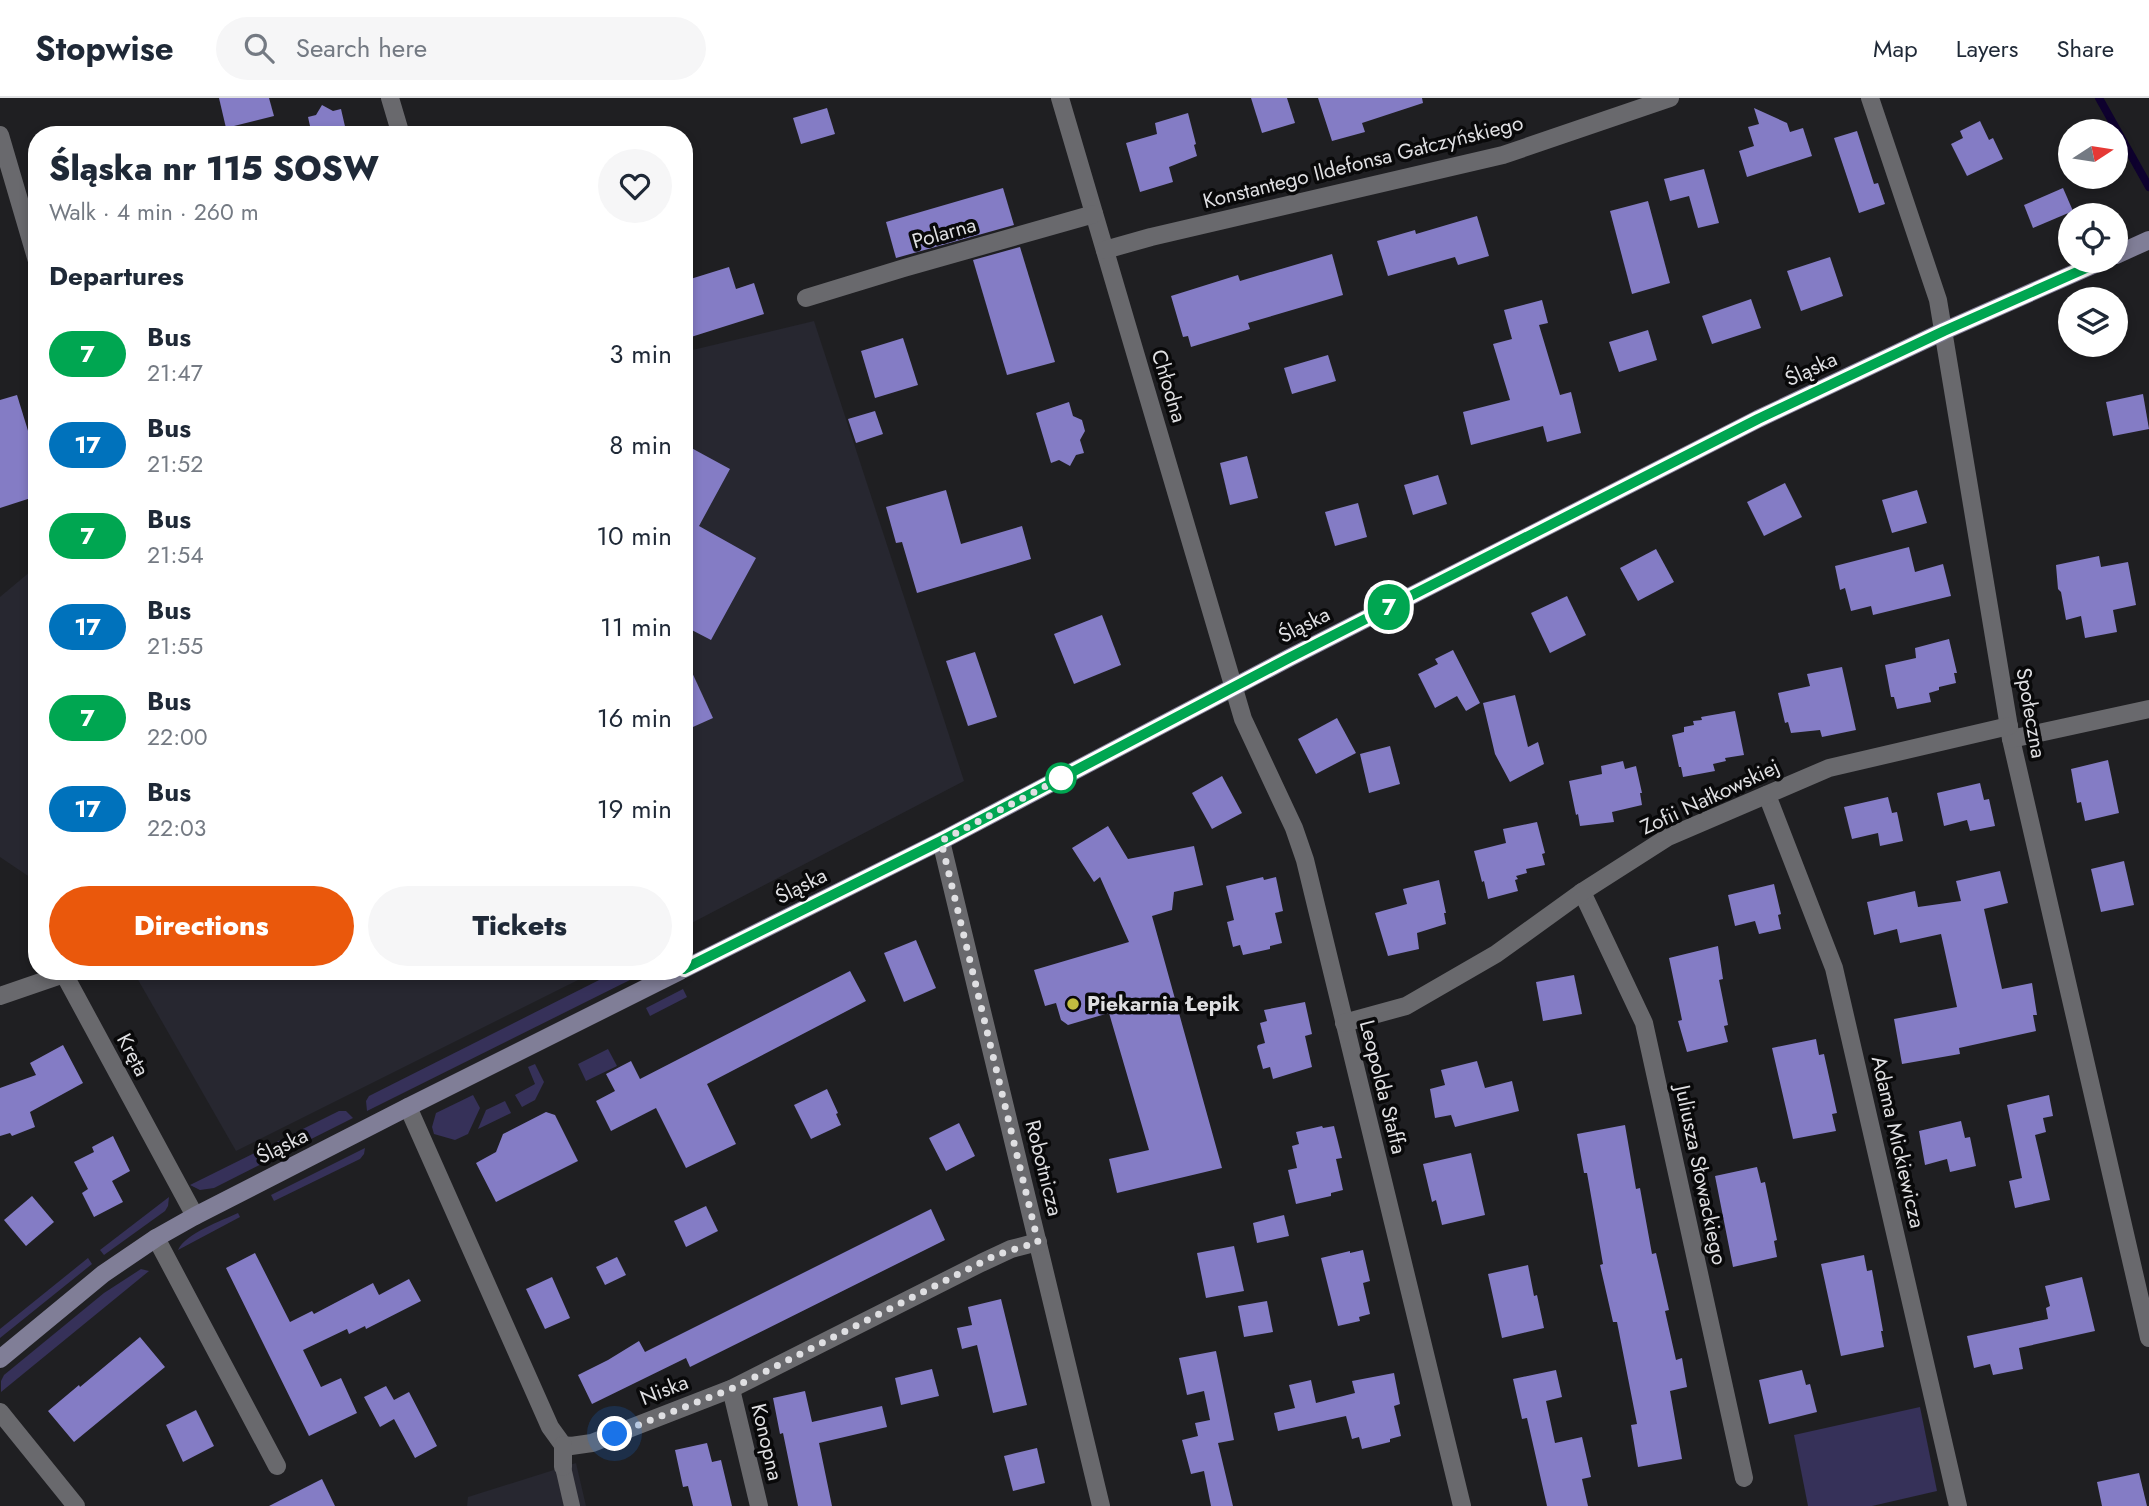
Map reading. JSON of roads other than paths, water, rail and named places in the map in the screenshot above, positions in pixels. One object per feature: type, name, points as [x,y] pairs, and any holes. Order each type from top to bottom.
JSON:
[{"type":"street","points":[[390,98],[398,126]]},
{"type":"street","name":"Chłodna","points":[[1060,98],[1234,687]]},
{"type":"street","name":"Konstantego Ildefonsa Gałczyńskiego","points":[[1105,250],[1503,155],[1670,98]]},
{"type":"street","name":"Społeczna","points":[[1870,98],[1938,300],[2010,732],[2149,1338]]},
{"type":"street","points":[[0,135],[28,230]]},
{"type":"street","name":"Polarna","points":[[806,298],[1094,214]]},
{"type":"street","points":[[2128,250],[2149,240]]},
{"type":"street","name":"Śląska","points":[[693,965],[941,841],[1234,687],[1745,425],[1944,331],[2075,273]]},
{"type":"street","name":"Leopolda Staffa","points":[[1234,687],[1246,727],[1300,845],[1462,1506]]},
{"type":"street","name":"Zofii Nałkowskiej","points":[[1344,1023],[1406,1006],[1496,954],[1582,892],[1668,837],[1829,768],[1893,752],[2149,709]]},
{"type":"street","name":"Adama Mickiewicza","points":[[1767,795],[1834,968],[1958,1506]]},
{"type":"street","name":"Robotnicza","points":[[941,841],[1101,1506]]},
{"type":"street","name":"Juliusza Słowackiego","points":[[1582,892],[1644,1023],[1744,1478]]},
{"type":"street","name":"Kręta","points":[[0,996],[47,980]]},
{"type":"street","name":"Kręta","points":[[67,980],[195,1216]]},
{"type":"street","name":"Śląska","points":[[0,1359],[103,1274],[156,1238],[408,1107],[662,980]]},
{"type":"street","points":[[408,1107],[550,1427],[563,1445],[563,1467]]},
{"type":"street","points":[[156,1238],[277,1466]]},
{"type":"street","name":"Niska","points":[[563,1445],[592,1443],[731,1389],[996,1255],[1038,1242]]},
{"type":"street","name":"Konopna","points":[[731,1389],[759,1506]]},
{"type":"street","points":[[0,1412],[76,1506]]},
{"type":"lane","points":[[563,1467],[572,1506]]},
{"type":"waterway","points":[[2099,98],[2149,187]]},
{"type":"place","name":"Piekarnia Łepik","points":[[1073,1004]]}]
